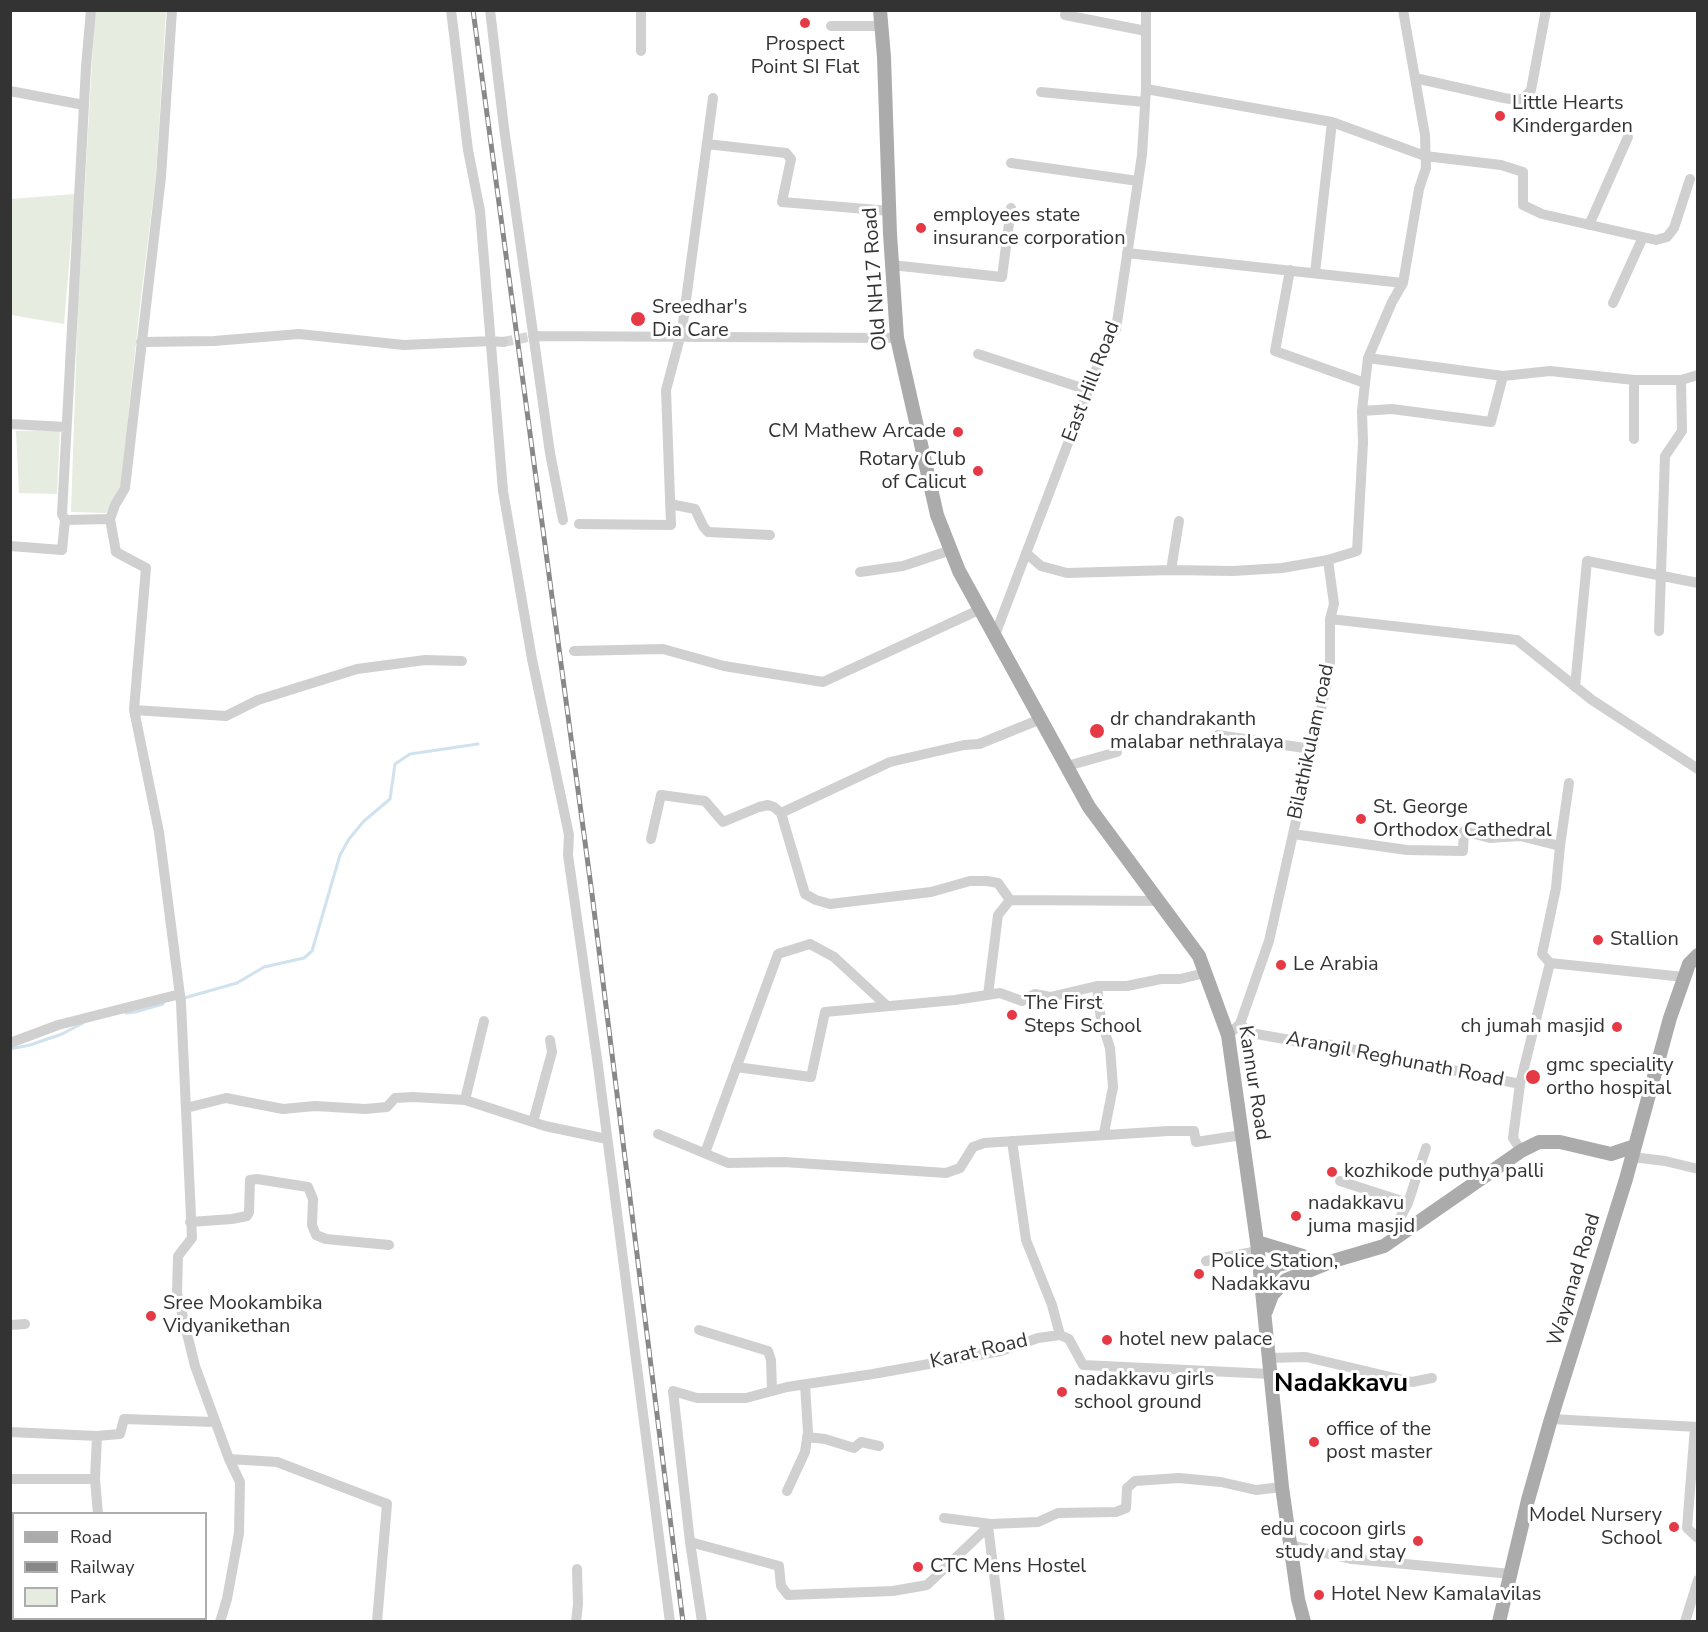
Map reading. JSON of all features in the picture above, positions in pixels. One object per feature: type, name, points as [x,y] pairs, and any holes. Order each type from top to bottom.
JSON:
[{"type":"main road","name":"Old NH17 Road","points":[[880,10],[897,338],[937,515],[959,571],[995,635]]},
{"type":"main road","name":"Kannur Road","points":[[995,635],[1089,807],[1199,956],[1228,1035],[1257,1247],[1282,1487],[1298,1599]]},
{"type":"main road","name":"Wayanad Road","points":[[1499,1622],[1528,1500],[1634,1152],[1670,1018],[1689,964],[1698,955]]},
{"type":"main road","points":[[1265,1313],[1272,1295],[1286,1280],[1333,1261],[1384,1246],[1521,1151],[1539,1142],[1560,1142],[1611,1154],[1634,1152]]},
{"type":"main road","points":[[1611,1154],[1622,1165],[1626,1179]]},
{"type":"main road","points":[[1257,1247],[1333,1261]]},
{"type":"main road","points":[[1263,1299],[1269,1274],[1277,1265],[1297,1261],[1333,1261]]},
{"type":"main road","points":[[1297,1622],[1298,1599]]},
{"type":"main road","points":[[1298,1599],[1304,1622]]},
{"type":"street","points":[[10,546],[62,550],[65,520],[62,514],[66,427],[91,10]]},
{"type":"street","points":[[172,10],[161,177],[125,488],[110,519],[116,552],[146,568],[134,710],[159,832],[180,994],[192,1238],[178,1256],[177,1293],[195,1366],[229,1459],[240,1482],[239,1533],[227,1599],[220,1622]]},
{"type":"street","points":[[451,10],[468,150],[480,211],[503,491],[532,659],[569,835],[567,855],[607,1139],[670,1622]]},
{"type":"street","points":[[490,10],[533,336],[550,453],[563,520]]},
{"type":"street","points":[[640,51],[641,10]]},
{"type":"street","name":"East Hill Road","points":[[995,635],[1105,346],[1116,329],[1144,135],[1146,10]]},
{"type":"street","points":[[1026,552],[1041,566],[1067,573],[1233,571],[1282,568],[1328,560],[1357,551],[1363,443],[1362,411],[1368,358],[1403,282],[1419,189],[1425,168],[1425,135],[1403,10]]},
{"type":"street","points":[[1415,78],[1504,98],[1517,100],[1524,98],[1531,90],[1546,10]]},
{"type":"street","points":[[1065,15],[1146,31]]},
{"type":"street","points":[[831,26],[882,26]]},
{"type":"street","points":[[1146,89],[1332,122],[1425,156],[1501,165],[1523,172],[1523,205],[1542,214],[1656,240],[1667,237],[1674,228],[1690,179]]},
{"type":"street","points":[[10,90],[84,105]]},
{"type":"street","points":[[1041,92],[1144,102]]},
{"type":"street","points":[[579,524],[671,525],[666,390],[681,336],[713,98]]},
{"type":"street","points":[[1315,273],[1332,122]]},
{"type":"street","points":[[1589,225],[1628,137]]},
{"type":"street","points":[[707,144],[786,153],[791,159],[782,202],[890,211]]},
{"type":"street","points":[[1011,163],[1138,181]]},
{"type":"street","points":[[892,265],[1002,277],[1011,208]]},
{"type":"street","points":[[1613,303],[1643,237]]},
{"type":"street","points":[[1127,253],[1403,282]]},
{"type":"street","points":[[1290,270],[1275,351],[1365,383]]},
{"type":"street","points":[[141,342],[214,341],[299,334],[404,345],[503,342]]},
{"type":"street","points":[[533,336],[897,338]]},
{"type":"street","points":[[978,354],[1088,390]]},
{"type":"street","points":[[1368,358],[1503,376],[1550,371],[1634,380],[1681,380],[1698,375]]},
{"type":"street","points":[[1362,411],[1392,409],[1491,422],[1503,376]]},
{"type":"street","points":[[1634,380],[1634,439]]},
{"type":"street","points":[[1659,631],[1665,456],[1682,431],[1681,380]]},
{"type":"street","points":[[10,424],[66,427]]},
{"type":"street","points":[[670,504],[695,509],[708,532],[770,536]]},
{"type":"street","points":[[65,520],[110,519]]},
{"type":"street","points":[[1171,570],[1179,521]]},
{"type":"street","points":[[860,572],[903,566],[951,550]]},
{"type":"street","name":"Bilathikulam road","points":[[1228,1035],[1240,1024],[1269,941],[1330,665],[1330,619],[1334,604],[1328,560]]},
{"type":"street","points":[[1575,687],[1587,561],[1698,583]]},
{"type":"street","points":[[574,651],[663,649],[724,666],[823,682],[981,609]]},
{"type":"street","points":[[1330,619],[1517,640],[1592,700],[1698,769]]},
{"type":"street","points":[[134,710],[226,716],[258,700],[357,669],[425,660],[462,661]]},
{"type":"street","points":[[781,813],[890,762],[964,744],[979,744],[1041,719]]},
{"type":"street","points":[[1218,735],[1311,749]]},
{"type":"street","points":[[1067,766],[1117,752]]},
{"type":"street","points":[[1569,783],[1556,888],[1542,954],[1550,963],[1684,977]]},
{"type":"street","points":[[651,839],[661,795],[705,801],[723,822],[768,805],[781,813],[806,894],[816,900],[830,904],[931,892],[970,881],[998,883],[1010,900]]},
{"type":"street","points":[[1293,834],[1407,850],[1463,851],[1464,831],[1490,838],[1520,836],[1560,846]]},
{"type":"street","points":[[1010,900],[1159,901]]},
{"type":"street","points":[[988,995],[998,915],[1010,900]]},
{"type":"street","points":[[705,1153],[778,954],[810,944],[834,957],[887,1006]]},
{"type":"street","points":[[1520,1084],[1550,963]]},
{"type":"street","points":[[736,1067],[811,1077],[825,1012],[1000,993],[1022,1001],[1035,993],[1050,997],[1097,987],[1127,986],[1161,979],[1180,979],[1205,973]]},
{"type":"street","points":[[1097,987],[1101,1020],[1110,1048],[1113,1087],[1104,1133]]},
{"type":"street","points":[[10,1043],[58,1025],[180,994]]},
{"type":"street","points":[[465,1100],[484,1022]]},
{"type":"street","name":"Arangil Reghunath Road","points":[[1240,1024],[1251,1033],[1326,1044],[1520,1084],[1513,1138],[1521,1151]]},
{"type":"street","points":[[533,1122],[552,1052],[550,1040]]},
{"type":"street","points":[[186,1108],[226,1098],[283,1109],[315,1106],[365,1109],[387,1107],[395,1098],[413,1097],[465,1100],[545,1126],[607,1139]]},
{"type":"street","points":[[658,1134],[728,1163],[784,1162],[946,1173],[960,1168],[973,1147],[984,1143],[1104,1133],[1194,1131],[1196,1142],[1242,1135]]},
{"type":"street","points":[[1012,1141],[1026,1240],[1052,1305],[1060,1335],[1068,1339],[1083,1365],[1271,1374]]},
{"type":"street","points":[[1399,1236],[1395,1232],[1395,1227],[1408,1203],[1426,1148]]},
{"type":"street","points":[[1634,1152],[1698,1169]]},
{"type":"street","points":[[190,1222],[247,1216],[250,1180],[257,1179],[308,1187],[313,1199],[312,1226],[316,1235],[326,1239],[389,1245]]},
{"type":"street","points":[[1340,1181],[1408,1203]]},
{"type":"street","points":[[1206,1261],[1257,1247]]},
{"type":"street","points":[[10,1325],[25,1324]]},
{"type":"street","points":[[699,1330],[768,1351],[771,1359],[772,1391]]},
{"type":"street","name":"Karat Road","points":[[690,1542],[674,1391],[697,1398],[746,1398],[805,1384],[1001,1351],[1038,1338],[1060,1335]]},
{"type":"street","points":[[1269,1358],[1306,1357],[1412,1382],[1432,1378]]},
{"type":"street","points":[[787,1491],[806,1452],[805,1384]]},
{"type":"street","points":[[10,1432],[98,1436],[120,1434],[124,1419],[215,1422]]},
{"type":"street","points":[[1551,1419],[1696,1427],[1687,1528],[1698,1538]]},
{"type":"street","points":[[98,1436],[95,1479],[98,1512]]},
{"type":"street","points":[[807,1437],[825,1439],[854,1448],[861,1442],[879,1446]]},
{"type":"street","points":[[229,1459],[276,1462],[387,1504],[376,1622]]},
{"type":"street","points":[[944,1518],[989,1525],[1038,1522],[1058,1513],[1116,1512],[1126,1508],[1127,1488],[1135,1481],[1179,1478],[1221,1482],[1256,1490],[1282,1487]]},
{"type":"street","points":[[10,1479],[95,1479]]},
{"type":"street","points":[[702,1622],[690,1542],[779,1566],[781,1586],[788,1595],[893,1591],[927,1585],[989,1525]]},
{"type":"street","points":[[989,1525],[1000,1622]]},
{"type":"street","points":[[1290,1545],[1352,1558],[1511,1574]]},
{"type":"street","points":[[576,1622],[577,1569]]},
{"type":"street","points":[[1685,1622],[1698,1580]]},
{"type":"green space","points":[[95,11],[166,11],[156,176],[121,484],[106,513],[71,512],[78,305]]},
{"type":"green space","points":[[75,194],[64,324],[11,315],[11,199]]},
{"type":"green space","points":[[60,430],[57,494],[19,493],[16,431]]},
{"type":"waterway","points":[[184,998],[237,983],[264,967],[304,958],[312,951],[340,855],[349,839],[364,821],[390,799],[395,764],[410,754],[478,744]]},
{"type":"waterway","points":[[126,1013],[163,1004]]},
{"type":"waterway","points":[[10,1049],[62,1034],[83,1023]]},
{"type":"tunnel","points":[[503,342],[533,336]]},
{"type":"railway","points":[[473,10],[592,894],[683,1622]]},
{"type":"place","name":"Prospect Point SI Flat","points":[[805,23]]},
{"type":"place","name":"Little Hearts Kindergarden","points":[[1500,116]]},
{"type":"place","name":"employees state insurance corporation","points":[[921,228]]},
{"type":"place","name":"Sreedhar's Dia Care","points":[[638,319]]},
{"type":"place","name":"CM Mathew Arcade","points":[[958,432]]},
{"type":"place","name":"Rotary Club of Calicut","points":[[978,471]]},
{"type":"place","name":"dr chandrakanth malabar nethralaya","points":[[1097,731]]},
{"type":"place","name":"St. George Orthodox Cathedral","points":[[1361,819]]},
{"type":"place","name":"Stallion","points":[[1598,940]]},
{"type":"place","name":"Le Arabia","points":[[1281,965]]},
{"type":"place","name":"The First Steps School","points":[[1012,1015]]},
{"type":"place","name":"ch jumah masjid","points":[[1617,1027]]},
{"type":"place","name":"gmc speciality ortho hospital","points":[[1533,1077]]},
{"type":"place","name":"kozhikode puthya palli","points":[[1332,1172]]},
{"type":"place","name":"nadakkavu juma masjid","points":[[1296,1216]]},
{"type":"place","name":"Police Station, Nadakkavu","points":[[1199,1274]]},
{"type":"place","name":"Sree Mookambika Vidyanikethan","points":[[151,1316]]},
{"type":"place","name":"hotel new palace","points":[[1107,1340]]},
{"type":"place","name":"nadakkavu girls school ground","points":[[1062,1392]]},
{"type":"place","name":"office of the post master","points":[[1314,1442]]},
{"type":"place","name":"Model Nursery School","points":[[1674,1527]]},
{"type":"place","name":"edu cocoon girls study and stay","points":[[1418,1541]]},
{"type":"place","name":"CTC Mens Hostel","points":[[918,1567]]},
{"type":"place","name":"Hotel New Kamalavilas","points":[[1319,1595]]},
{"type":"district","name":"Nadakkavu","points":[[1341,1385]]}]
